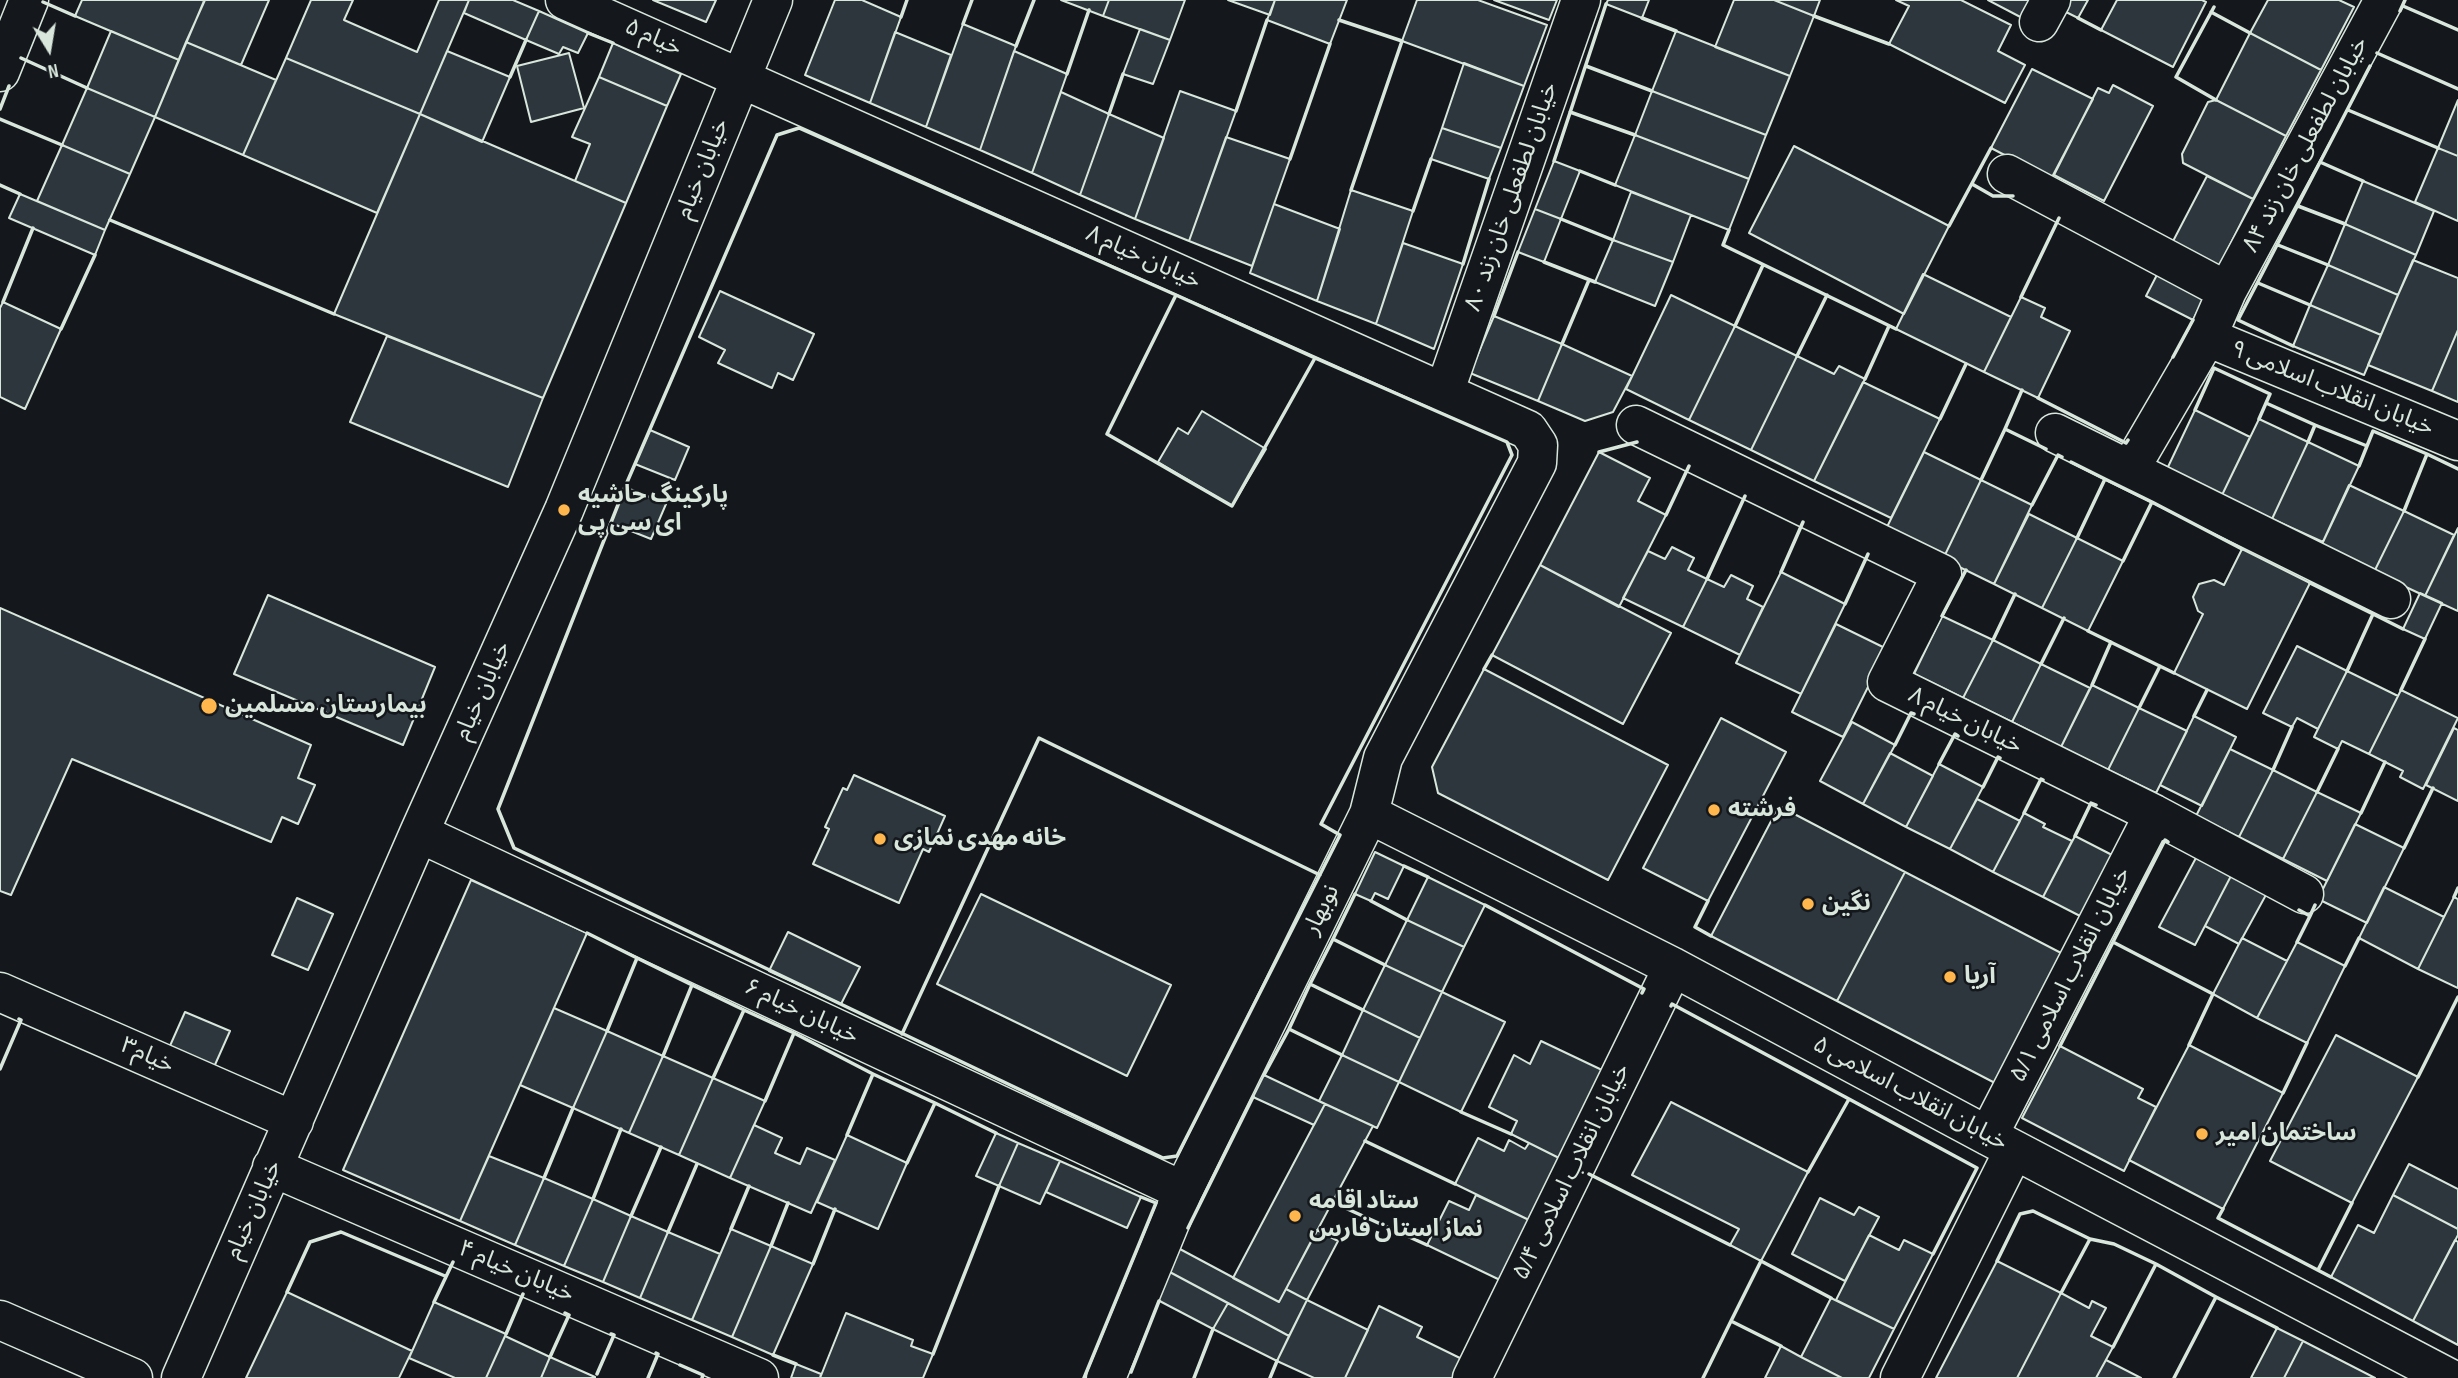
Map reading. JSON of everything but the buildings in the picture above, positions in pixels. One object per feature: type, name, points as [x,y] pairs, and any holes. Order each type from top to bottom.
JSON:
[{"type":"street","points":[[0,72],[29,0]]},
{"type":"street","name":"۵ خیام","points":[[565,0],[741,77]]},
{"type":"street","name":"خیابان خیام","points":[[181,1378],[419,833],[564,510],[774,0]]},
{"type":"street","name":"خیابان لطفعلی خان زند ۸۰","points":[[1444,393],[1581,0]]},
{"type":"street","name":"خیابان لطفعلی خان زند ۸۴","points":[[2130,469],[2207,337],[2227,291],[2384,0]]},
{"type":"street","name":"خیابان خیام ۸","points":[[741,77],[1528,430],[1538,445]]},
{"type":"street","points":[[2007,174],[2227,291]]},
{"type":"street","name":"خیابان انقلاب اسلامی ۹","points":[[2207,337],[2458,441]]},
{"type":"street","name":"خیابان خیام ۸","points":[[1636,425],[1942,574],[1887,682],[2154,814],[2304,894]]},
{"type":"street","points":[[2055,433],[2391,599]]},
{"type":"street","name":"نوبهار","points":[[1106,1378],[1183,1191],[1369,814],[1383,758],[1537,463],[1538,445]]},
{"type":"street","name":"خیابان انقلاب اسلامی ۵","points":[[1369,814],[1673,967],[2449,1378]]},
{"type":"street","name":"خیابان انقلاب اسلامی ۵/۱","points":[[1899,1378],[2001,1143],[2154,814]]},
{"type":"street","name":"خیابان خیام ۶","points":[[419,833],[1183,1191]]},
{"type":"street","name":"خیابان انقلاب اسلامی ۵/۴","points":[[1472,1378],[1673,967]]},
{"type":"street","name":"خیام۳","points":[[0,992],[294,1121]]},
{"type":"street","name":"خیابان خیام ۴","points":[[272,1167],[759,1378]]},
{"type":"street","points":[[0,1320],[133,1378]]},
{"type":"wall","points":[[901,17],[907,0]]},
{"type":"wall","points":[[963,24],[972,0]]},
{"type":"wall","points":[[1016,46],[1034,0]]},
{"type":"wall","points":[[2400,11],[2405,0]]},
{"type":"wall","points":[[43,2],[75,16]]},
{"type":"wall","points":[[1554,161],[1606,4]]},
{"type":"wall","points":[[2403,6],[2458,30]]},
{"type":"wall","points":[[2214,7],[2176,77],[2216,100]]},
{"type":"wall","points":[[1067,74],[1089,10]]},
{"type":"wall","points":[[2211,12],[2250,33]]},
{"type":"wall","points":[[1814,16],[1889,44]]},
{"type":"wall","points":[[1642,18],[1676,31]]},
{"type":"wall","points":[[2078,18],[2101,30]]},
{"type":"wall","points":[[1236,111],[1267,20]]},
{"type":"wall","points":[[1339,20],[1402,41],[1351,190]]},
{"type":"wall","points":[[588,33],[613,43]]},
{"type":"wall","points":[[510,77],[526,40]]},
{"type":"wall","points":[[1290,159],[1330,44]]},
{"type":"wall","points":[[2377,53],[2458,89]]},
{"type":"wall","points":[[21,58],[87,88]]},
{"type":"wall","points":[[1586,66],[1652,91]]},
{"type":"wall","points":[[2293,346],[2238,320],[2370,66]]},
{"type":"wall","points":[[1109,114],[1123,74]]},
{"type":"wall","points":[[0,109],[9,86]]},
{"type":"wall","points":[[2348,110],[2438,148]]},
{"type":"wall","points":[[1570,112],[1635,135]]},
{"type":"wall","points":[[0,119],[62,145]]},
{"type":"wall","points":[[799,128],[1176,295],[1107,434],[1232,506],[1315,358],[1507,442],[1512,455],[1321,824],[1340,835],[1177,1156],[1163,1158],[514,848],[498,809],[625,487],[777,135],[799,128]]},
{"type":"wall","points":[[1949,226],[1991,148]]},
{"type":"wall","points":[[1413,211],[1431,159]]},
{"type":"wall","points":[[2320,162],[2363,181]]},
{"type":"wall","points":[[1580,171],[1615,185]]},
{"type":"wall","points":[[1463,264],[1489,179]]},
{"type":"wall","points":[[1972,184],[1993,196],[2013,196]]},
{"type":"wall","points":[[0,185],[20,194]]},
{"type":"wall","points":[[2298,206],[2345,224]]},
{"type":"wall","points":[[2021,297],[2059,218]]},
{"type":"wall","points":[[1561,219],[1613,240]]},
{"type":"wall","points":[[110,220],[334,314]]},
{"type":"wall","points":[[3,302],[33,228]]},
{"type":"wall","points":[[1729,230],[1723,245],[1896,329]]},
{"type":"wall","points":[[2278,245],[2328,265]]},
{"type":"wall","points":[[1494,316],[1518,252]]},
{"type":"wall","points":[[61,329],[95,255]]},
{"type":"wall","points":[[1544,262],[1595,282]]},
{"type":"wall","points":[[1735,326],[1763,265]]},
{"type":"wall","points":[[1562,344],[1589,280]]},
{"type":"wall","points":[[2258,283],[2310,305]]},
{"type":"wall","points":[[1176,295],[1315,358]]},
{"type":"wall","points":[[1797,356],[1827,295]]},
{"type":"wall","points":[[2173,357],[2193,320]]},
{"type":"wall","points":[[1865,379],[1889,326]]},
{"type":"wall","points":[[1940,419],[1966,364]]},
{"type":"wall","points":[[2195,410],[2214,368],[2270,394],[2266,403]]},
{"type":"wall","points":[[2005,429],[2022,390]]},
{"type":"wall","points":[[2038,398],[2126,443],[2128,440]]},
{"type":"wall","points":[[2259,419],[2266,403],[2315,425]]},
{"type":"wall","points":[[2308,442],[2315,425],[2367,446]]},
{"type":"wall","points":[[1981,480],[2005,429],[2046,449]]},
{"type":"wall","points":[[2359,466],[2373,431],[2427,454]]},
{"type":"wall","points":[[1599,452],[1637,442]]},
{"type":"wall","points":[[2404,511],[2427,454],[2458,469]]},
{"type":"wall","points":[[2032,505],[2058,455],[2062,457]]},
{"type":"wall","points":[[2071,462],[2105,479]]},
{"type":"wall","points":[[1666,515],[1689,466]]},
{"type":"wall","points":[[2077,538],[2105,479],[2152,502]]},
{"type":"wall","points":[[1707,579],[1745,496]]},
{"type":"wall","points":[[2123,561],[2152,502],[2242,549]]},
{"type":"wall","points":[[1781,572],[1803,522]]},
{"type":"wall","points":[[1845,604],[1868,554]]},
{"type":"wall","points":[[1942,616],[1966,570]]},
{"type":"wall","points":[[2310,583],[2373,614]]},
{"type":"wall","points":[[1993,640],[2015,594]]},
{"type":"wall","points":[[2347,671],[2373,614],[2403,629]]},
{"type":"wall","points":[[2041,664],[2064,618]]},
{"type":"wall","points":[[2088,631],[2174,673]]},
{"type":"wall","points":[[2401,690],[2425,639]]},
{"type":"wall","points":[[2092,685],[2111,642]]},
{"type":"wall","points":[[1484,669],[1492,655]]},
{"type":"wall","points":[[2139,708],[2160,666]]},
{"type":"wall","points":[[2194,716],[2207,690]]},
{"type":"wall","points":[[1895,745],[1911,713],[1914,714]]},
{"type":"wall","points":[[2273,770],[2292,727]]},
{"type":"wall","points":[[1939,764],[1955,734],[1958,736]]},
{"type":"wall","points":[[902,1034],[1039,738],[1320,875]]},
{"type":"wall","points":[[2317,792],[2338,749]]},
{"type":"wall","points":[[1983,787],[1998,757],[2000,758]]},
{"type":"wall","points":[[2361,813],[2385,762]]},
{"type":"wall","points":[[2024,813],[2041,779],[2043,780]]},
{"type":"wall","points":[[2404,848],[2433,788]]},
{"type":"wall","points":[[2075,836],[2091,803],[2096,805]]},
{"type":"wall","points":[[2113,942],[2165,840],[2168,842]]},
{"type":"wall","points":[[1404,866],[1428,877]]},
{"type":"wall","points":[[2454,897],[2458,888]]},
{"type":"wall","points":[[1355,894],[1333,939],[1385,965]]},
{"type":"wall","points":[[1371,901],[1407,920]]},
{"type":"wall","points":[[1708,901],[1695,927],[1711,936]]},
{"type":"wall","points":[[1485,905],[1644,989],[1642,993]]},
{"type":"wall","points":[[2299,910],[2310,916],[2315,905]]},
{"type":"wall","points":[[2297,942],[2310,916]]},
{"type":"wall","points":[[587,933],[637,958]]},
{"type":"wall","points":[[2345,966],[2359,938]]},
{"type":"wall","points":[[1333,939],[1310,984],[1363,1010]]},
{"type":"wall","points":[[2060,1046],[2113,942],[2213,994],[2189,1045]]},
{"type":"wall","points":[[607,1031],[637,958],[692,985]]},
{"type":"wall","points":[[1310,984],[1289,1029],[1342,1055]]},
{"type":"wall","points":[[663,1056],[692,985],[744,1010]]},
{"type":"wall","points":[[2418,1077],[2458,997]]},
{"type":"wall","points":[[1671,1006],[1672,1004],[1849,1099]]},
{"type":"wall","points":[[713,1078],[744,1010],[794,1033]]},
{"type":"wall","points":[[0,1069],[21,1020],[19,1019]]},
{"type":"wall","points":[[1264,1075],[1289,1029]]},
{"type":"wall","points":[[765,1101],[794,1033],[873,1074]]},
{"type":"wall","points":[[2283,1093],[2307,1043]]},
{"type":"wall","points":[[847,1135],[873,1074],[935,1103]]},
{"type":"wall","points":[[1188,1228],[1253,1097]]},
{"type":"wall","points":[[1808,1172],[1849,1099],[1977,1168],[1933,1254]]},
{"type":"wall","points":[[907,1163],[935,1103],[996,1133]]},
{"type":"wall","points":[[544,1178],[573,1108]]},
{"type":"wall","points":[[1461,1112],[1511,1134]]},
{"type":"wall","points":[[593,1199],[621,1129]]},
{"type":"wall","points":[[1365,1141],[1455,1184]]},
{"type":"wall","points":[[631,1216],[661,1147]]},
{"type":"wall","points":[[668,1232],[697,1164]]},
{"type":"wall","points":[[1589,1174],[1730,1245]]},
{"type":"wall","points":[[731,1229],[749,1186]]},
{"type":"wall","points":[[933,1354],[999,1186]]},
{"type":"wall","points":[[1084,1378],[1156,1203],[1141,1197]]},
{"type":"wall","points":[[1332,1202],[1427,1245]]},
{"type":"wall","points":[[771,1246],[788,1203]]},
{"type":"wall","points":[[2318,1270],[2352,1203]]},
{"type":"wall","points":[[813,1264],[835,1209]]},
{"type":"wall","points":[[2223,1209],[2218,1218],[2331,1277]]},
{"type":"wall","points":[[1997,1261],[2020,1214],[2033,1211],[2090,1239]]},
{"type":"wall","points":[[287,1292],[310,1242],[341,1232],[445,1276]]},
{"type":"wall","points":[[2061,1293],[2090,1239],[2114,1244],[2156,1264]]},
{"type":"wall","points":[[1781,1346],[1731,1321],[1761,1261],[1831,1298]]},
{"type":"wall","points":[[434,1302],[453,1262]]},
{"type":"wall","points":[[2113,1347],[2156,1264],[2216,1297]]},
{"type":"wall","points":[[506,1334],[523,1294]]},
{"type":"wall","points":[[2174,1378],[2216,1297],[2277,1328]]},
{"type":"wall","points":[[1131,1372],[1159,1301]]},
{"type":"wall","points":[[550,1357],[569,1315],[565,1313]]},
{"type":"wall","points":[[1703,1378],[1731,1321]]},
{"type":"wall","points":[[1194,1378],[1213,1329]]},
{"type":"wall","points":[[597,1374],[614,1335],[611,1334]]},
{"type":"wall","points":[[648,1378],[658,1354],[656,1353]]},
{"type":"wall","points":[[773,1355],[796,1364]]},
{"type":"wall","points":[[1270,1378],[1277,1361]]},
{"type":"wall","points":[[680,1365],[703,1375],[702,1378]]},
{"type":"place","name":"پارکینگ حاشیه ای سی پی","points":[[564,510]]},
{"type":"place","name":"بیمارستان مسلمین","points":[[209,706]]},
{"type":"place","name":"فرشته","points":[[1714,810]]},
{"type":"place","name":"خانه مهدی نمازی","points":[[880,839]]},
{"type":"place","name":"نگین","points":[[1808,904]]},
{"type":"place","name":"آریا","points":[[1950,977]]},
{"type":"place","name":"ساختمان امیر","points":[[2202,1134]]},
{"type":"place","name":"ستاد اقامه نماز استان فارس","points":[[1295,1216]]}]
